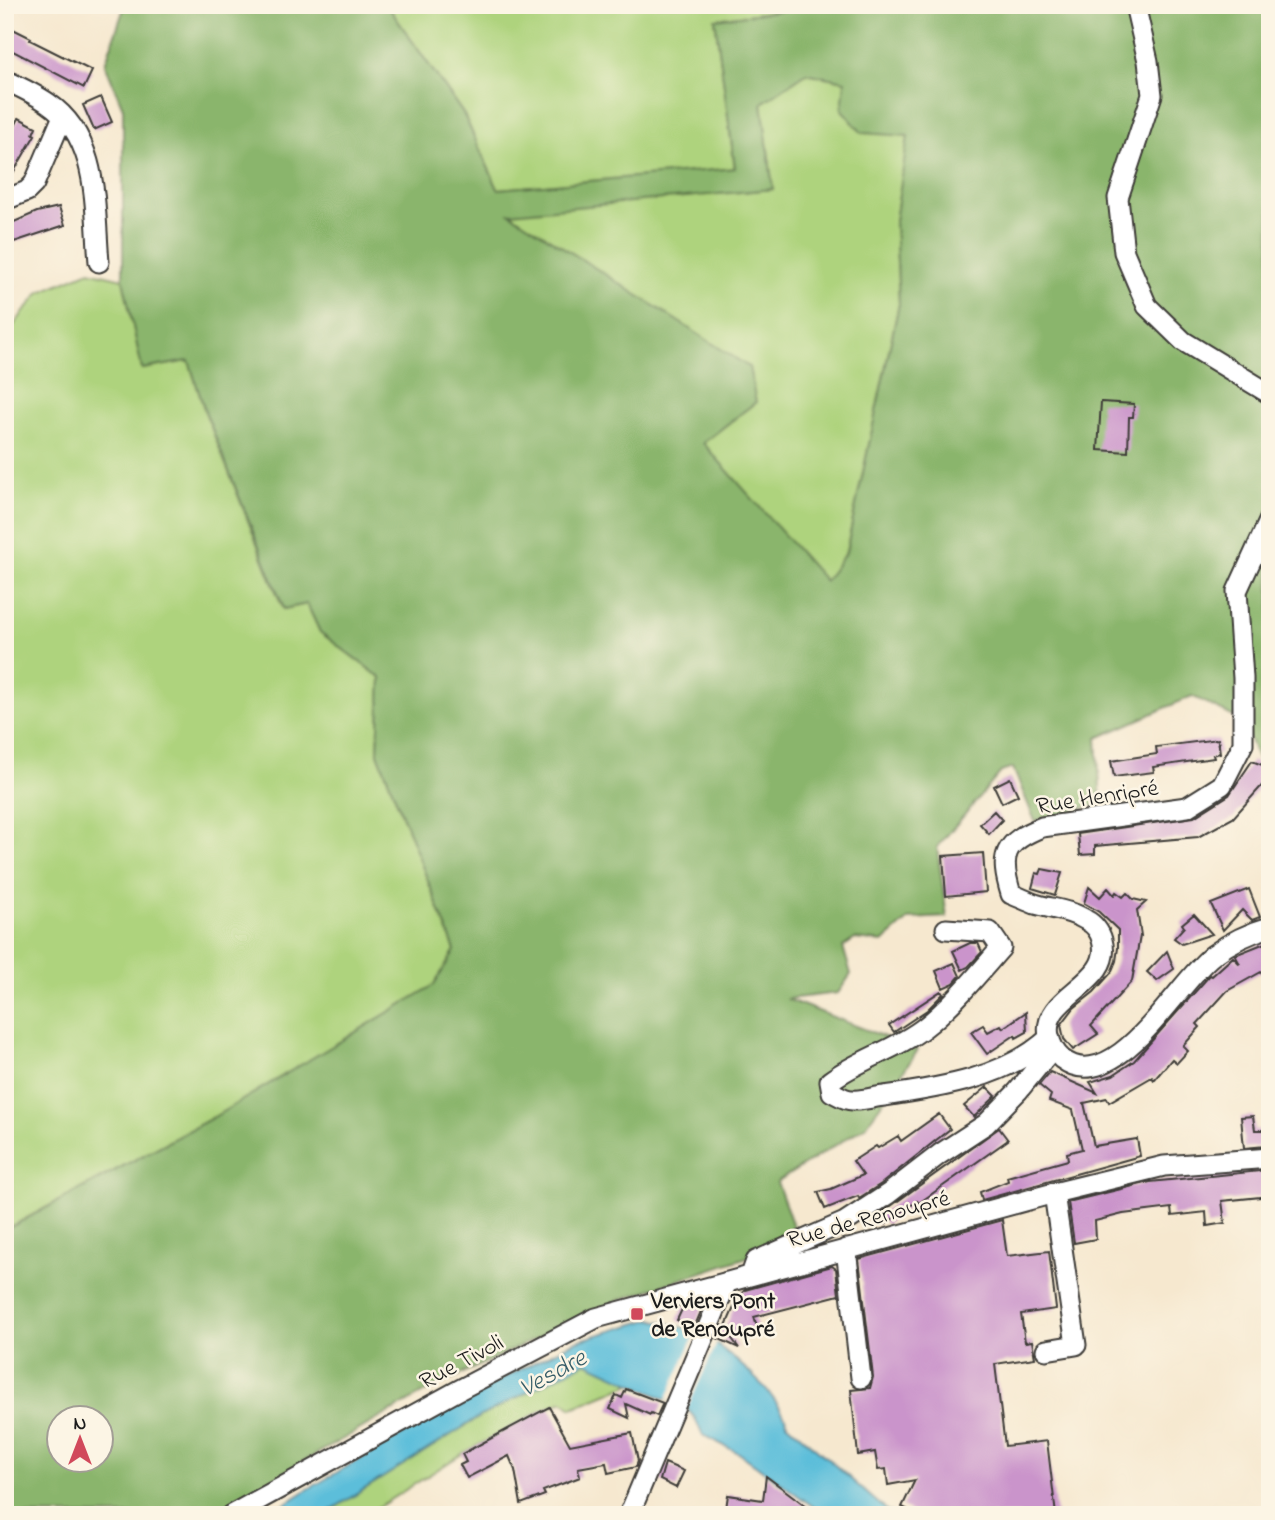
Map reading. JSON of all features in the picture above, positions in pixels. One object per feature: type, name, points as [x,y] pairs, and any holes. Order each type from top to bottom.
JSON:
[{"type":"street","points":[[1135,5],[1148,61],[1152,95],[1118,198],[1124,252],[1147,306],[1156,315],[1183,341],[1270,394]]},
{"type":"street","points":[[5,80],[50,104],[63,116],[80,141],[90,164],[95,194],[99,262]]},
{"type":"street","points":[[10,198],[27,191],[34,184],[63,116]]},
{"type":"street","name":"Rue Henripré","points":[[1051,1043],[1047,1027],[1053,1013],[1099,966],[1104,945],[1100,933],[1088,921],[1073,913],[1035,904],[1011,894],[1004,871],[1007,850],[1020,835],[1042,827],[1187,807],[1222,785],[1243,744],[1243,678],[1237,591],[1270,519]]},
{"type":"street","points":[[1051,1043],[1063,1059],[1080,1067],[1092,1067],[1119,1056],[1211,956],[1249,933],[1270,927]]},
{"type":"street","points":[[946,929],[990,932],[1001,948],[925,1027],[889,1050],[844,1070],[830,1081],[832,1092],[850,1100],[901,1094],[969,1079],[1018,1060],[1051,1043]]},
{"type":"street","points":[[751,1275],[756,1261],[845,1222],[986,1124],[1018,1091],[1051,1043]]},
{"type":"street","name":"Rue de Renoupré","points":[[727,1282],[1054,1193],[1164,1166],[1270,1158]]},
{"type":"street","points":[[1046,1350],[1076,1345],[1054,1193]]},
{"type":"street","points":[[846,1249],[861,1378]]},
{"type":"street","points":[[629,1515],[727,1282]]},
{"type":"street","name":"Rue Tivoli","points":[[231,1515],[596,1318],[727,1282]]},
{"type":"green space","points":[[125,5],[387,5],[464,115],[498,189],[735,168],[715,19],[824,5],[1270,5],[1270,765],[1258,760],[1242,721],[1192,696],[1097,738],[1101,803],[1035,821],[1013,768],[1001,772],[937,847],[947,917],[909,919],[883,942],[855,939],[843,947],[851,974],[838,993],[787,999],[918,1050],[866,1126],[777,1182],[798,1240],[616,1301],[436,1386],[250,1492],[252,1515],[5,1515],[5,1230],[214,1117],[434,985],[455,950],[378,753],[381,678],[320,632],[307,604],[284,609],[205,411],[189,361],[142,369],[123,279],[123,108],[105,64]],"holes":[[[806,73],[845,81],[842,110],[862,133],[908,136],[895,221],[899,304],[846,552],[825,581],[703,443],[756,402],[749,367],[510,213],[773,189],[762,103]]]},
{"type":"green space","points":[[387,5],[824,5],[715,19],[735,169],[498,189],[464,115]]},
{"type":"green space","points":[[806,73],[845,81],[909,136],[895,221],[899,304],[846,552],[825,582],[703,443],[755,402],[509,212],[773,189],[762,103]]},
{"type":"green space","points":[[89,271],[123,279],[142,369],[189,361],[205,412],[283,609],[307,604],[320,632],[381,678],[378,753],[455,950],[435,985],[214,1117],[5,1230],[5,336],[40,292]]},
{"type":"green space","points":[[586,1362],[633,1383],[572,1408],[563,1401],[549,1407],[462,1454],[366,1515],[323,1515],[481,1416]]},
{"type":"water","name":"Vesdre","points":[[651,1319],[694,1331],[719,1346],[761,1384],[782,1411],[787,1423],[895,1515],[825,1515],[739,1453],[703,1435],[687,1409],[586,1362],[481,1416],[323,1515],[268,1515],[472,1394],[574,1342]]},
{"type":"pier","points":[[696,1332],[717,1343],[687,1409],[666,1400]]},
{"type":"building","points":[[5,25],[92,71],[84,88],[5,47]]},
{"type":"building","points":[[101,97],[112,122],[94,130],[83,105]]},
{"type":"building","points":[[19,118],[36,127],[33,134],[35,135],[5,187],[5,146]]},
{"type":"building","points":[[59,207],[65,225],[14,242],[7,225],[37,212]]},
{"type":"building","points":[[1101,402],[1134,404],[1133,417],[1129,417],[1128,452],[1098,450]]},
{"type":"building","points":[[1218,739],[1220,753],[1213,755],[1214,758],[1153,767],[1154,772],[1114,777],[1111,761],[1157,754],[1156,747]]},
{"type":"building","points":[[1252,761],[1270,768],[1270,781],[1266,781],[1233,818],[1198,837],[1095,846],[1095,854],[1080,855],[1078,834],[1194,817],[1229,795]]},
{"type":"building","points":[[1010,778],[1018,795],[1002,803],[994,786]]},
{"type":"building","points":[[994,811],[1002,820],[989,834],[980,824]]},
{"type":"building","points":[[983,853],[986,892],[946,896],[943,856]]},
{"type":"building","points":[[1042,869],[1062,873],[1055,895],[1032,888],[1036,873],[1040,874]]},
{"type":"building","points":[[1089,887],[1100,897],[1108,888],[1114,895],[1116,892],[1123,897],[1127,893],[1133,899],[1146,902],[1137,910],[1141,936],[1132,981],[1091,1026],[1098,1034],[1073,1050],[1064,1039],[1061,1025],[1074,1008],[1094,992],[1111,973],[1118,948],[1118,930],[1099,912],[1084,903]]},
{"type":"building","points":[[1249,889],[1260,917],[1252,920],[1242,910],[1223,930],[1211,904]]},
{"type":"building","points":[[1194,914],[1212,934],[1182,944],[1174,938],[1184,927],[1182,924]]},
{"type":"building","points":[[1270,941],[1270,987],[1261,972],[1227,991],[1197,1024],[1200,1027],[1183,1046],[1188,1051],[1177,1063],[1172,1059],[1154,1080],[1152,1077],[1109,1102],[1107,1098],[1084,1103],[1094,1146],[1137,1139],[1140,1156],[982,1200],[980,1192],[1008,1181],[1007,1177],[1068,1160],[1067,1153],[1082,1149],[1073,1110],[1049,1101],[1051,1095],[1039,1085],[1050,1072],[1097,1093],[1090,1082],[1113,1075],[1134,1061],[1210,975],[1233,957],[1240,964],[1235,955]]},
{"type":"building","points":[[970,943],[978,943],[982,952],[962,970],[953,951]]},
{"type":"building","points":[[1167,951],[1174,969],[1157,981],[1147,972]]},
{"type":"building","points":[[954,963],[960,976],[954,983],[943,988],[936,971]]},
{"type":"building","points":[[941,991],[943,994],[927,1010],[894,1032],[889,1025]]},
{"type":"building","points":[[1026,1012],[1027,1032],[1016,1038],[1015,1035],[987,1054],[971,1032],[983,1025],[988,1032],[1001,1025],[1003,1028]]},
{"type":"building","points":[[987,1087],[996,1096],[974,1117],[964,1106]]},
{"type":"building","points":[[939,1114],[950,1129],[881,1184],[859,1198],[858,1196],[825,1209],[818,1192],[863,1175],[853,1161],[898,1136],[901,1141]]},
{"type":"building","points":[[1253,1116],[1255,1130],[1265,1130],[1266,1146],[1244,1148],[1241,1117]]},
{"type":"building","points":[[999,1128],[1008,1140],[886,1224],[883,1220],[876,1224],[873,1219]]},
{"type":"building","points":[[1270,1170],[1270,1196],[1222,1201],[1225,1223],[1207,1226],[1206,1212],[1172,1216],[1171,1208],[1123,1214],[1095,1221],[1096,1239],[1074,1243],[1068,1202],[1150,1182]]},
{"type":"building","points":[[1002,1220],[1007,1256],[1049,1251],[1056,1309],[1021,1314],[1025,1342],[1032,1341],[1035,1358],[995,1364],[1005,1446],[1047,1441],[1056,1515],[919,1515],[902,1507],[915,1480],[888,1485],[886,1469],[878,1470],[875,1452],[858,1455],[851,1390],[870,1388],[873,1377],[859,1259]]},
{"type":"building","points":[[832,1266],[836,1269],[839,1295],[754,1317],[759,1333],[730,1336],[739,1348],[717,1338],[722,1325],[725,1328],[739,1296],[745,1290]]},
{"type":"building","points":[[705,1302],[694,1328],[677,1320],[683,1307]]},
{"type":"building","points":[[626,1389],[663,1403],[657,1416],[626,1404],[629,1418],[610,1409],[616,1395],[622,1398]]},
{"type":"building","points":[[549,1407],[570,1445],[632,1433],[638,1461],[636,1467],[608,1473],[606,1463],[578,1468],[580,1477],[543,1491],[545,1495],[521,1504],[515,1470],[509,1456],[467,1478],[460,1465],[466,1462],[462,1454]]},
{"type":"building","points":[[665,1463],[684,1471],[676,1488],[660,1480]]},
{"type":"building","points":[[766,1476],[818,1515],[725,1515],[728,1495],[763,1500]]},
{"type":"place","name":"Verviers Pont de Renoupré","points":[[637,1314]]}]
